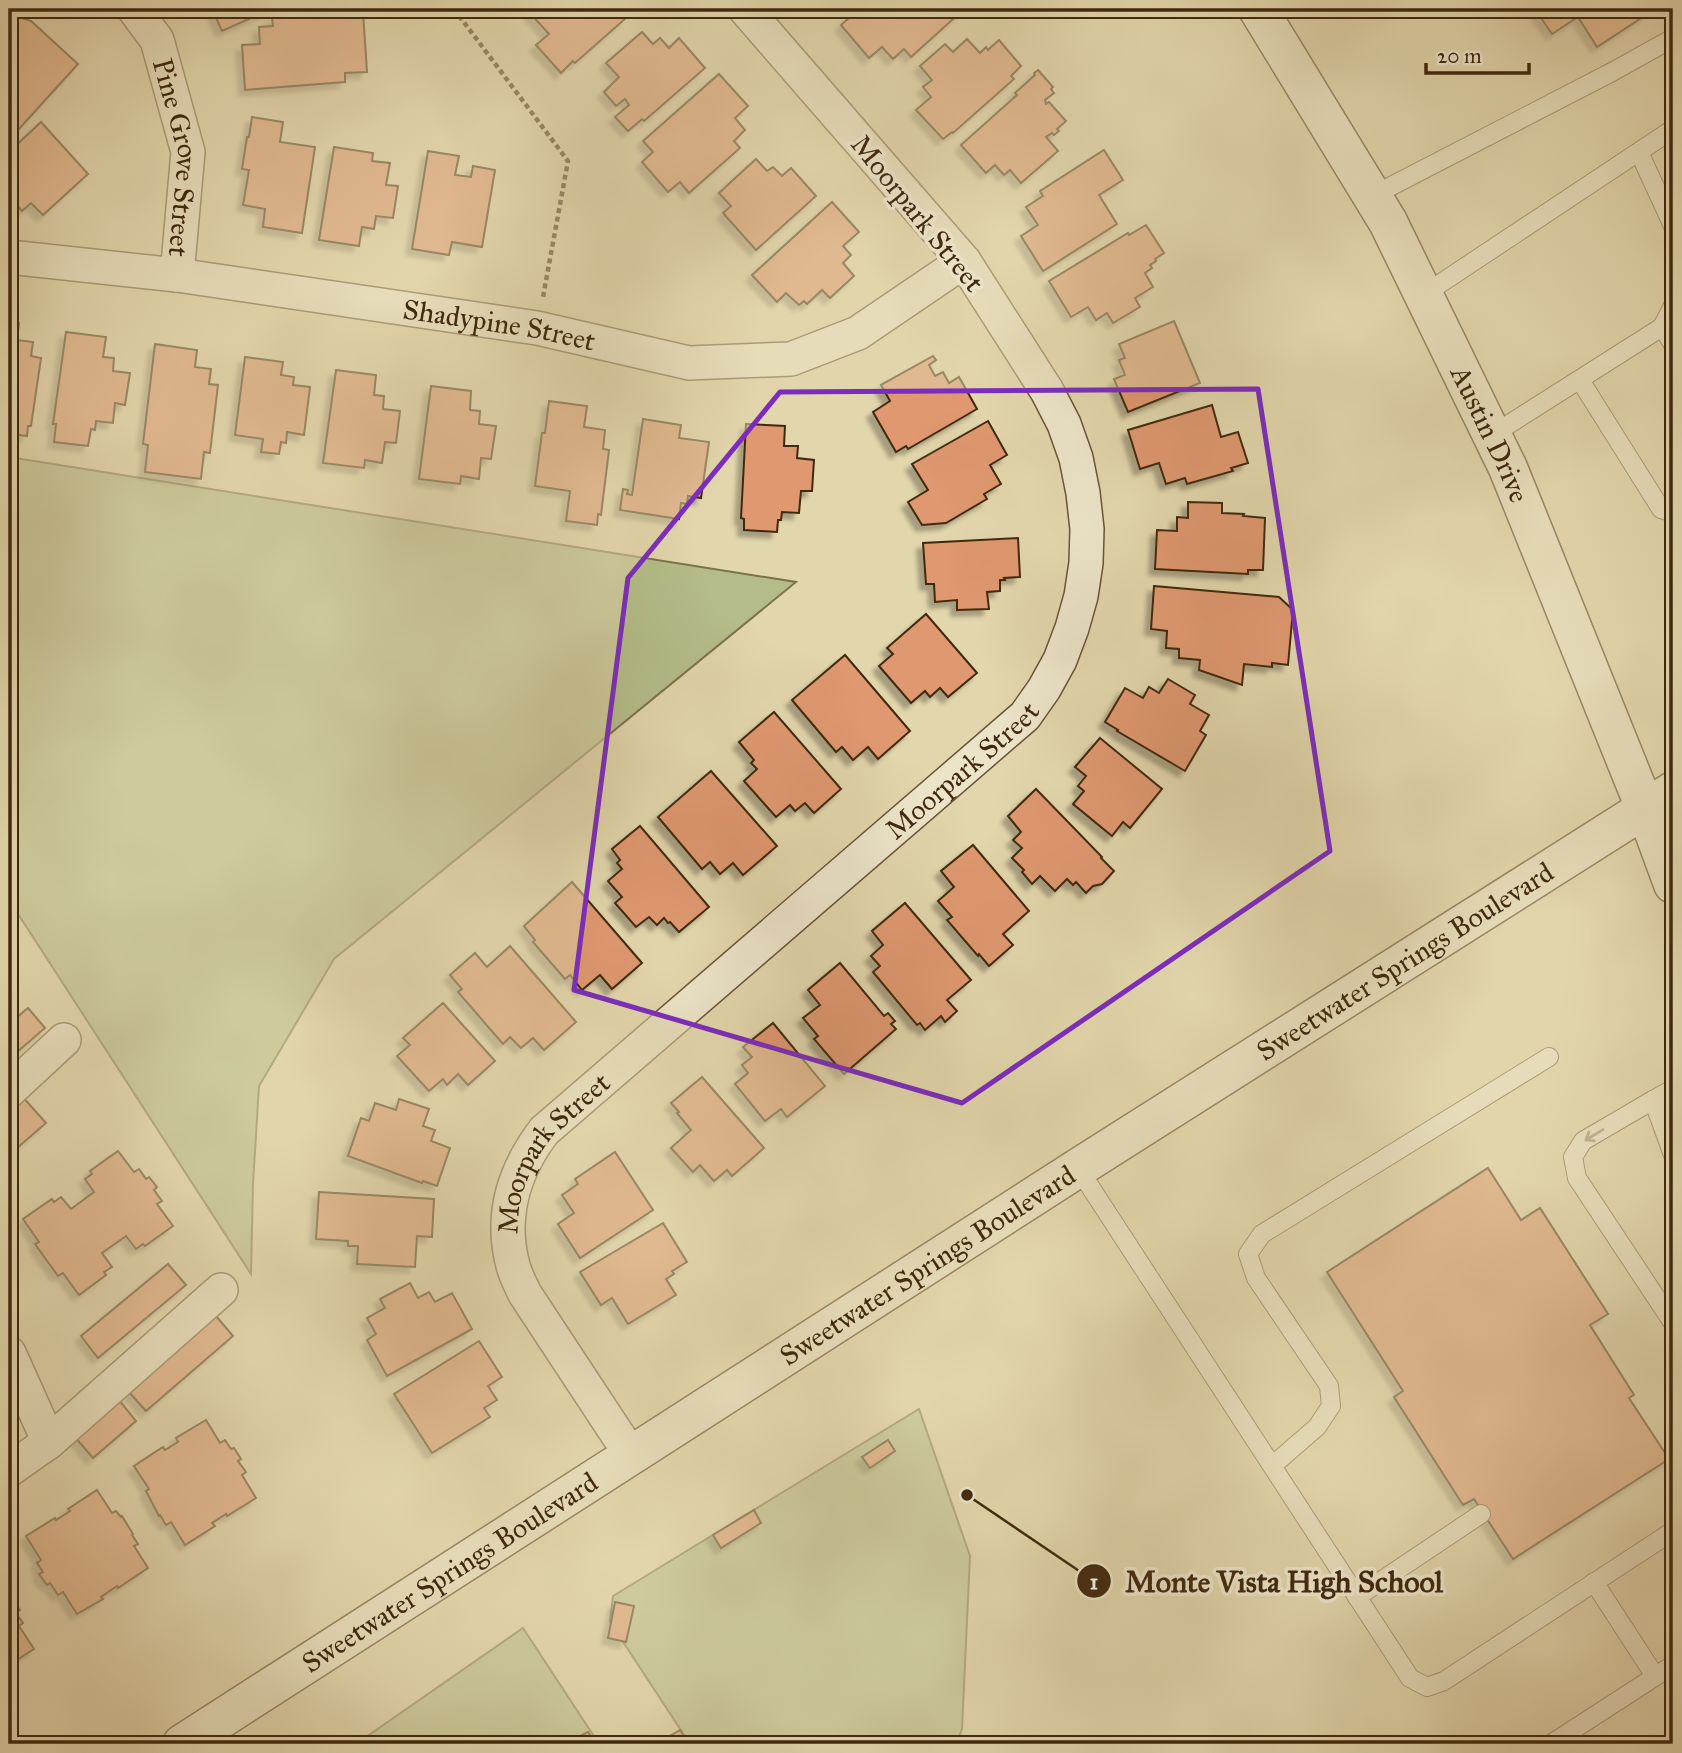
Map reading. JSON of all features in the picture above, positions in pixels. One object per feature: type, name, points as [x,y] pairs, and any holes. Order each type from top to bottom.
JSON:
[{"type":"main road","name":"Austin Drive","points":[[1258,9],[1388,222],[1508,468],[1659,799],[1673,884]]},
{"type":"main road","name":"Sweetwater Springs Boulevard","points":[[182,1744],[1078,1168],[1659,799]]},
{"type":"street","name":"Pine Grove Street","points":[[134,9],[157,40],[188,152],[177,275]]},
{"type":"street","name":"Moorpark Street","points":[[631,1455],[525,1294],[515,1271],[509,1247],[508,1220],[511,1196],[529,1150],[553,1123],[1025,716],[1060,660],[1081,596],[1086,563],[1087,529],[1076,458],[1064,424],[1047,391],[964,261],[745,9]]},
{"type":"street","name":"Shadypine Street","points":[[9,257],[177,275],[537,328],[689,363],[791,359],[858,333],[964,261]]},
{"type":"street","points":[[9,1091],[64,1040]]},
{"type":"street","points":[[9,1470],[48,1442],[221,1290]]},
{"type":"street","points":[[9,1353],[48,1442]]},
{"type":"lane","points":[[1372,196],[1673,38]]},
{"type":"lane","points":[[1423,295],[1673,129]]},
{"type":"lane","points":[[1639,152],[1673,226]]},
{"type":"lane","points":[[1492,435],[1662,327],[1673,306]]},
{"type":"lane","points":[[1662,327],[1673,344]]},
{"type":"lane","points":[[1580,380],[1661,509],[1673,513]]},
{"type":"lane","points":[[1272,1466],[1317,1427],[1331,1406],[1329,1386],[1256,1278],[1248,1254],[1262,1234],[1549,1057]]},
{"type":"lane","points":[[1673,1089],[1583,1141],[1573,1157],[1577,1178],[1673,1323]]},
{"type":"lane","points":[[1653,1100],[1673,1155]]},
{"type":"lane","points":[[1078,1168],[1410,1678],[1427,1687],[1444,1681],[1673,1531]]},
{"type":"lane","points":[[1357,1597],[1481,1514]]},
{"type":"lane","points":[[1594,1582],[1656,1676]]},
{"type":"lane","points":[[1551,1744],[1673,1665]]},
{"type":"path","points":[[454,9],[568,161],[537,328]]},
{"type":"highlighted area","points":[[1258,389],[1330,851],[962,1103],[574,990],[628,578],[780,392]]},
{"type":"green space","points":[[9,457],[796,582],[334,959],[259,1086],[251,1274],[9,900]]},
{"type":"green space","points":[[919,1409],[970,1556],[962,1729],[956,1744],[690,1744],[610,1622],[613,1596]]},
{"type":"green space","points":[[523,1628],[599,1744],[356,1744]]},
{"type":"building","points":[[212,9],[271,9],[222,31]]},
{"type":"building","points":[[533,9],[622,9],[619,11],[626,18],[561,73],[536,45],[549,34],[529,12]]},
{"type":"building","points":[[859,9],[962,11],[911,57],[904,49],[893,59],[882,47],[869,58],[841,25]]},
{"type":"building","points":[[1535,9],[1655,9],[1597,47],[1578,17],[1552,34]]},
{"type":"building","points":[[363,12],[367,72],[345,73],[345,82],[245,90],[242,45],[260,44],[259,27],[273,26],[272,18]]},
{"type":"building","points":[[9,14],[31,21],[78,64],[9,140]]},
{"type":"building","points":[[642,32],[653,44],[660,38],[669,48],[679,38],[705,68],[644,121],[642,119],[628,131],[615,117],[629,105],[625,99],[616,106],[604,92],[619,77],[606,63]]},
{"type":"building","points":[[967,39],[980,53],[999,40],[1021,66],[1011,76],[1014,79],[943,139],[916,110],[931,97],[923,87],[932,80],[920,66],[945,44],[953,52]]},
{"type":"building","points":[[1038,70],[1053,87],[1051,89],[1054,93],[1045,100],[1046,104],[1049,102],[1066,121],[1054,135],[1052,133],[1046,137],[1058,151],[1021,183],[1010,170],[1004,175],[995,165],[986,173],[961,145],[1017,95],[1015,93]]},
{"type":"building","points":[[719,74],[748,106],[735,118],[745,130],[734,141],[740,148],[689,193],[680,182],[668,192],[642,162],[653,152],[643,141]]},
{"type":"building","points":[[252,117],[283,122],[280,142],[315,147],[302,233],[263,227],[265,209],[243,205],[249,170],[242,169]]},
{"type":"building","points":[[41,122],[88,174],[43,215],[31,203],[22,211],[14,202],[9,206],[9,152]]},
{"type":"building","points":[[334,147],[373,153],[372,161],[390,163],[386,185],[398,186],[393,218],[376,216],[374,229],[362,227],[359,246],[319,240]]},
{"type":"building","points":[[1104,150],[1123,180],[1099,195],[1117,224],[1043,271],[1021,236],[1038,225],[1026,207],[1043,196],[1040,191]]},
{"type":"building","points":[[428,151],[459,156],[455,175],[471,177],[473,166],[495,170],[482,247],[452,242],[449,255],[412,249]]},
{"type":"building","points":[[756,159],[767,171],[773,167],[782,176],[791,168],[816,196],[756,250],[723,213],[731,206],[719,193]]},
{"type":"building","points":[[832,202],[859,232],[843,246],[851,255],[843,263],[854,276],[830,298],[822,290],[807,304],[804,301],[799,305],[786,293],[777,302],[752,275]]},
{"type":"building","points":[[1146,225],[1164,253],[1155,259],[1150,265],[1152,268],[1145,273],[1153,287],[1135,298],[1140,307],[1113,323],[1107,313],[1096,320],[1088,307],[1071,317],[1049,281]]},
{"type":"building","points":[[1174,321],[1200,383],[1128,412],[1114,379],[1125,375],[1119,360],[1125,358],[1119,344]]},
{"type":"building","points":[[9,322],[19,323],[17,340],[33,342],[31,356],[41,358],[31,426],[28,426],[27,436],[13,434],[12,440],[9,439]]},
{"type":"building","points":[[66,332],[106,337],[103,357],[114,358],[113,371],[130,373],[125,405],[115,403],[113,423],[96,421],[95,430],[91,429],[88,446],[54,442],[56,424],[53,424]]},
{"type":"building","points":[[155,344],[197,350],[195,367],[211,369],[209,384],[218,385],[210,453],[204,452],[201,479],[145,472],[148,445],[143,444]]},
{"type":"building","points":[[933,356],[936,360],[929,365],[935,376],[943,372],[949,383],[959,377],[977,409],[908,449],[906,446],[896,452],[873,412],[890,401],[881,385]]},
{"type":"building","points":[[245,357],[283,362],[281,375],[294,377],[293,385],[310,387],[304,435],[287,432],[286,443],[281,442],[279,454],[261,452],[263,439],[235,435]]},
{"type":"building","points":[[336,370],[376,375],[374,395],[384,396],[383,409],[400,411],[396,443],[385,442],[382,463],[365,460],[364,468],[323,463]]},
{"type":"building","points":[[431,386],[471,391],[470,410],[480,411],[479,424],[496,426],[491,459],[481,458],[479,479],[461,476],[460,484],[419,479]]},
{"type":"building","points":[[549,401],[587,406],[584,427],[605,430],[603,449],[609,450],[601,515],[598,514],[597,525],[566,521],[570,491],[535,486]]},
{"type":"building","points":[[1212,405],[1221,437],[1238,432],[1248,463],[1231,468],[1233,471],[1187,484],[1185,478],[1166,484],[1159,463],[1140,469],[1128,430]]},
{"type":"building","points":[[643,419],[681,425],[679,438],[709,442],[701,498],[688,496],[687,504],[681,503],[679,519],[620,510],[623,489],[632,495]]},
{"type":"building","points":[[988,421],[1007,455],[990,465],[1001,484],[984,494],[987,499],[946,523],[922,525],[908,502],[928,490],[912,464]]},
{"type":"building","points":[[746,424],[785,426],[784,446],[798,446],[797,458],[814,460],[812,491],[801,491],[799,513],[782,512],[777,532],[744,530],[744,519],[741,518]]},
{"type":"building","points":[[1188,502],[1222,503],[1222,513],[1265,518],[1263,570],[1248,570],[1248,574],[1155,569],[1157,530],[1177,531],[1177,517],[1188,518]]},
{"type":"building","points":[[1018,538],[1020,577],[1004,578],[1005,580],[1000,580],[1000,591],[987,592],[989,609],[957,610],[957,600],[935,602],[934,584],[926,584],[923,543]]},
{"type":"building","points":[[1154,586],[1279,597],[1293,610],[1288,665],[1272,663],[1272,667],[1244,664],[1242,685],[1199,670],[1200,660],[1179,658],[1179,649],[1166,648],[1167,631],[1151,629]]},
{"type":"building","points":[[926,614],[977,673],[948,697],[940,688],[930,697],[925,691],[911,703],[879,666],[893,654],[887,648]]},
{"type":"building","points":[[845,655],[910,731],[878,759],[868,747],[853,760],[842,747],[836,752],[792,700]]},
{"type":"building","points":[[1168,679],[1195,695],[1190,704],[1209,715],[1200,731],[1206,735],[1185,771],[1105,722],[1125,688],[1143,698],[1149,687],[1159,693]]},
{"type":"building","points":[[774,712],[841,789],[814,813],[805,803],[795,811],[790,805],[776,817],[744,781],[757,769],[751,763],[754,760],[739,742]]},
{"type":"building","points":[[1100,738],[1162,789],[1130,828],[1123,822],[1112,836],[1073,804],[1084,791],[1078,786],[1086,776],[1075,767]]},
{"type":"building","points":[[711,771],[777,846],[743,875],[733,863],[720,874],[710,862],[702,869],[658,817]]},
{"type":"building","points":[[1036,789],[1114,871],[1102,884],[1093,886],[1086,893],[1076,882],[1073,885],[1067,879],[1055,891],[1040,876],[1032,884],[1022,872],[1024,870],[1012,858],[1022,848],[1013,840],[1021,832],[1008,816]]},
{"type":"building","points":[[640,826],[709,907],[679,932],[664,918],[657,925],[649,917],[636,927],[615,903],[622,897],[608,881],[622,869],[617,863],[620,860],[612,849]]},
{"type":"building","points":[[973,845],[1029,911],[1003,934],[1013,945],[989,966],[947,920],[952,917],[938,901],[954,887],[941,871]]},
{"type":"building","points":[[572,882],[642,963],[612,989],[600,975],[582,990],[570,975],[565,979],[533,942],[535,940],[524,926]]},
{"type":"building","points":[[905,903],[971,980],[947,1000],[957,1011],[945,1022],[941,1016],[925,1030],[920,1023],[917,1025],[873,972],[880,966],[871,956],[883,945],[872,931]]},
{"type":"building","points":[[510,946],[576,1022],[544,1050],[533,1038],[521,1048],[510,1037],[503,1044],[458,992],[462,989],[450,975],[475,953],[487,967]]},
{"type":"building","points":[[840,963],[884,1016],[888,1013],[895,1021],[891,1024],[896,1029],[844,1074],[814,1039],[818,1036],[803,1018],[820,1005],[808,990]]},
{"type":"building","points":[[443,1003],[495,1061],[468,1085],[458,1074],[447,1085],[443,1079],[429,1091],[397,1056],[410,1045],[403,1038]]},
{"type":"building","points":[[28,1008],[45,1028],[9,1059],[9,1024]]},
{"type":"building","points":[[773,1023],[825,1086],[787,1117],[781,1109],[765,1121],[735,1084],[748,1073],[742,1065],[752,1057],[743,1047]]},
{"type":"building","points":[[702,1077],[764,1148],[732,1176],[727,1170],[714,1181],[700,1165],[693,1172],[671,1148],[691,1130],[671,1103]]},
{"type":"building","points":[[20,1094],[46,1123],[9,1155],[9,1104]]},
{"type":"building","points":[[399,1099],[429,1109],[423,1126],[435,1130],[431,1141],[450,1148],[437,1186],[348,1156],[361,1118],[369,1121],[375,1103],[396,1110]]},
{"type":"building","points":[[118,1151],[134,1172],[139,1169],[146,1179],[149,1177],[157,1187],[154,1190],[162,1201],[157,1204],[173,1226],[145,1246],[143,1244],[136,1249],[126,1236],[102,1253],[112,1267],[104,1272],[106,1275],[79,1295],[63,1273],[58,1276],[35,1244],[39,1242],[23,1219],[52,1199],[54,1202],[61,1197],[71,1209],[94,1192],[85,1179],[92,1174],[90,1171]]},
{"type":"building","points":[[615,1152],[653,1210],[580,1258],[558,1224],[574,1213],[562,1195],[578,1184],[575,1179]]},
{"type":"building","points":[[1488,1168],[1521,1220],[1540,1208],[1608,1314],[1590,1325],[1634,1395],[1629,1398],[1669,1459],[1513,1559],[1474,1499],[1463,1505],[1394,1397],[1403,1391],[1327,1272]]},
{"type":"building","points":[[319,1192],[434,1199],[432,1237],[417,1236],[415,1267],[357,1264],[358,1246],[348,1246],[348,1241],[316,1239]]},
{"type":"building","points":[[663,1223],[687,1262],[672,1271],[674,1274],[666,1279],[676,1295],[628,1324],[612,1298],[601,1305],[580,1272]]},
{"type":"building","points":[[168,1264],[186,1285],[98,1358],[81,1336]]},
{"type":"building","points":[[410,1283],[418,1298],[429,1292],[435,1302],[452,1293],[472,1329],[387,1376],[367,1340],[376,1334],[367,1318],[385,1308],[380,1299]]},
{"type":"building","points":[[216,1316],[233,1336],[146,1411],[129,1392]]},
{"type":"building","points":[[479,1341],[502,1377],[488,1386],[497,1400],[484,1408],[490,1417],[432,1453],[394,1394]]},
{"type":"building","points":[[119,1400],[136,1421],[93,1458],[75,1437]]},
{"type":"building","points":[[206,1420],[220,1443],[225,1440],[231,1449],[234,1448],[241,1459],[238,1461],[246,1472],[242,1475],[256,1498],[212,1523],[215,1526],[185,1545],[171,1522],[166,1525],[159,1516],[146,1491],[149,1489],[134,1466],[163,1447],[165,1450],[178,1442],[176,1438]]},
{"type":"building","points":[[888,1440],[895,1451],[870,1468],[862,1457]]},
{"type":"building","points":[[97,1490],[112,1513],[116,1511],[122,1516],[138,1544],[134,1546],[148,1568],[77,1614],[63,1592],[58,1595],[50,1583],[47,1585],[39,1574],[43,1572],[37,1563],[41,1560],[26,1536],[70,1511],[68,1509]]},
{"type":"building","points":[[754,1510],[761,1523],[721,1548],[713,1535]]},
{"type":"building","points":[[13,1600],[20,1610],[16,1613],[23,1623],[19,1626],[34,1649],[9,1665],[9,1602]]},
{"type":"building","points":[[615,1602],[634,1606],[626,1642],[608,1638]]},
{"type":"building","points":[[680,1730],[689,1744],[672,1744],[668,1737]]},
{"type":"building","points":[[588,1732],[596,1744],[585,1744],[580,1736]]},
{"type":"place","name":"Monte Vista High School","points":[[967,1495]]}]
